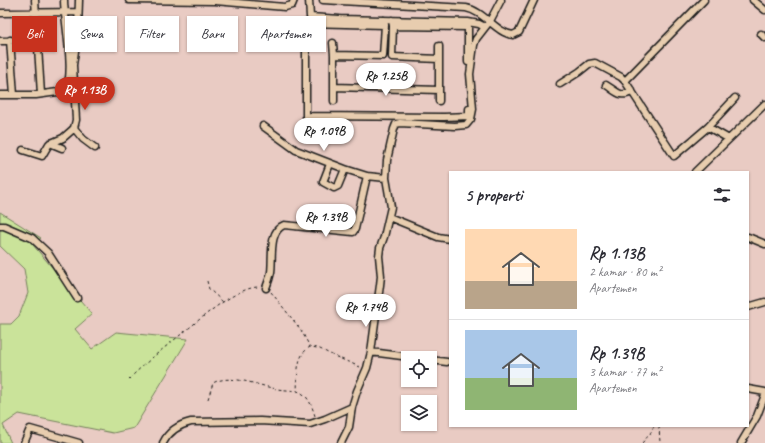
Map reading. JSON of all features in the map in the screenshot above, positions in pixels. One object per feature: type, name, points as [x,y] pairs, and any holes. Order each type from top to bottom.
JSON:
[{"type":"street","points":[[35,0],[35,16]]},
{"type":"street","points":[[0,95],[41,94],[65,91],[69,83],[70,63],[64,0]]},
{"type":"street","points":[[23,150],[42,156],[50,143],[63,138],[74,128],[76,120],[73,65],[78,30],[78,0]]},
{"type":"street","points":[[129,0],[206,0],[285,7],[292,5],[294,0]]},
{"type":"street","points":[[309,0],[310,17],[340,19],[385,26],[468,22],[485,27]]},
{"type":"street","points":[[323,0],[398,2],[466,8],[474,10],[510,35],[516,34],[521,29],[534,0]]},
{"type":"street","points":[[341,443],[349,426],[352,407],[367,368],[371,352],[381,276],[379,256],[380,248],[391,207],[386,178],[390,140],[396,124],[400,123],[408,122],[464,126],[470,121],[473,108],[470,74],[473,50],[476,39],[490,21],[500,0]]},
{"type":"street","points":[[625,81],[704,0]]},
{"type":"street","points":[[752,0],[765,10]]},
{"type":"street","points":[[0,13],[78,12]]},
{"type":"street","points":[[306,23],[392,26],[468,27],[469,116],[306,116],[306,23]]},
{"type":"street","points":[[383,56],[385,26]]},
{"type":"street","points":[[392,26],[392,57]]},
{"type":"street","points":[[0,41],[10,40],[14,94]]},
{"type":"street","points":[[333,43],[334,101]]},
{"type":"street","points":[[438,46],[439,101]]},
{"type":"street","points":[[37,52],[41,94]]},
{"type":"street","points":[[334,55],[439,59]]},
{"type":"street","points":[[560,84],[589,64],[594,63],[621,77],[632,90],[639,105],[672,156],[674,156],[708,127],[735,98]]},
{"type":"street","points":[[606,85],[623,95],[627,95],[632,90]]},
{"type":"street","points":[[334,87],[439,90]]},
{"type":"street","points":[[696,171],[765,104]]},
{"type":"street","points":[[263,126],[292,147],[330,164],[367,176],[386,178]]},
{"type":"street","points":[[708,127],[729,139]]},
{"type":"street","points":[[74,128],[83,140],[95,148]]},
{"type":"street","points":[[50,143],[62,148]]},
{"type":"street","points":[[330,164],[323,180],[324,184],[334,188],[338,186],[345,169]]},
{"type":"street","points":[[266,288],[271,274],[272,240],[281,226],[284,225],[353,232],[356,229],[367,176]]},
{"type":"street","points":[[389,217],[438,237],[449,239]]},
{"type":"street","points":[[0,226],[4,226],[32,238],[48,253],[77,298]]},
{"type":"street","points":[[749,237],[765,244]]},
{"type":"street","points":[[749,307],[765,302]]},
{"type":"street","points":[[371,352],[401,356]]},
{"type":"street","points":[[437,361],[447,362]]},
{"type":"street","points":[[749,389],[765,392]]},
{"type":"street","points":[[741,443],[757,416],[765,395]]},
{"type":"street","points":[[163,443],[170,432],[180,425],[191,422],[260,421],[310,424],[352,407]]},
{"type":"street","points":[[24,443],[30,429],[79,443]]},
{"type":"path","points":[[207,281],[208,289],[223,302]]},
{"type":"path","points":[[129,379],[148,360],[209,310],[249,289],[256,287],[266,288],[285,309],[301,330],[310,347]]},
{"type":"path","points":[[297,391],[298,368],[300,360],[304,351],[310,347],[318,348],[346,362],[367,368]]},
{"type":"path","points":[[208,399],[213,383],[218,380],[245,381],[278,389],[297,391],[301,392],[311,404],[316,422]]},
{"type":"path","points":[[642,443],[650,434],[654,427]]},
{"type":"path","points":[[659,427],[660,443]]},
{"type":"green space","points":[[0,212],[41,238],[33,245],[92,314],[75,329],[92,349],[116,332],[188,339],[134,428],[113,433],[19,414],[3,425],[11,443],[0,443],[0,324],[11,324],[19,316],[28,293],[24,269],[0,246]]}]
